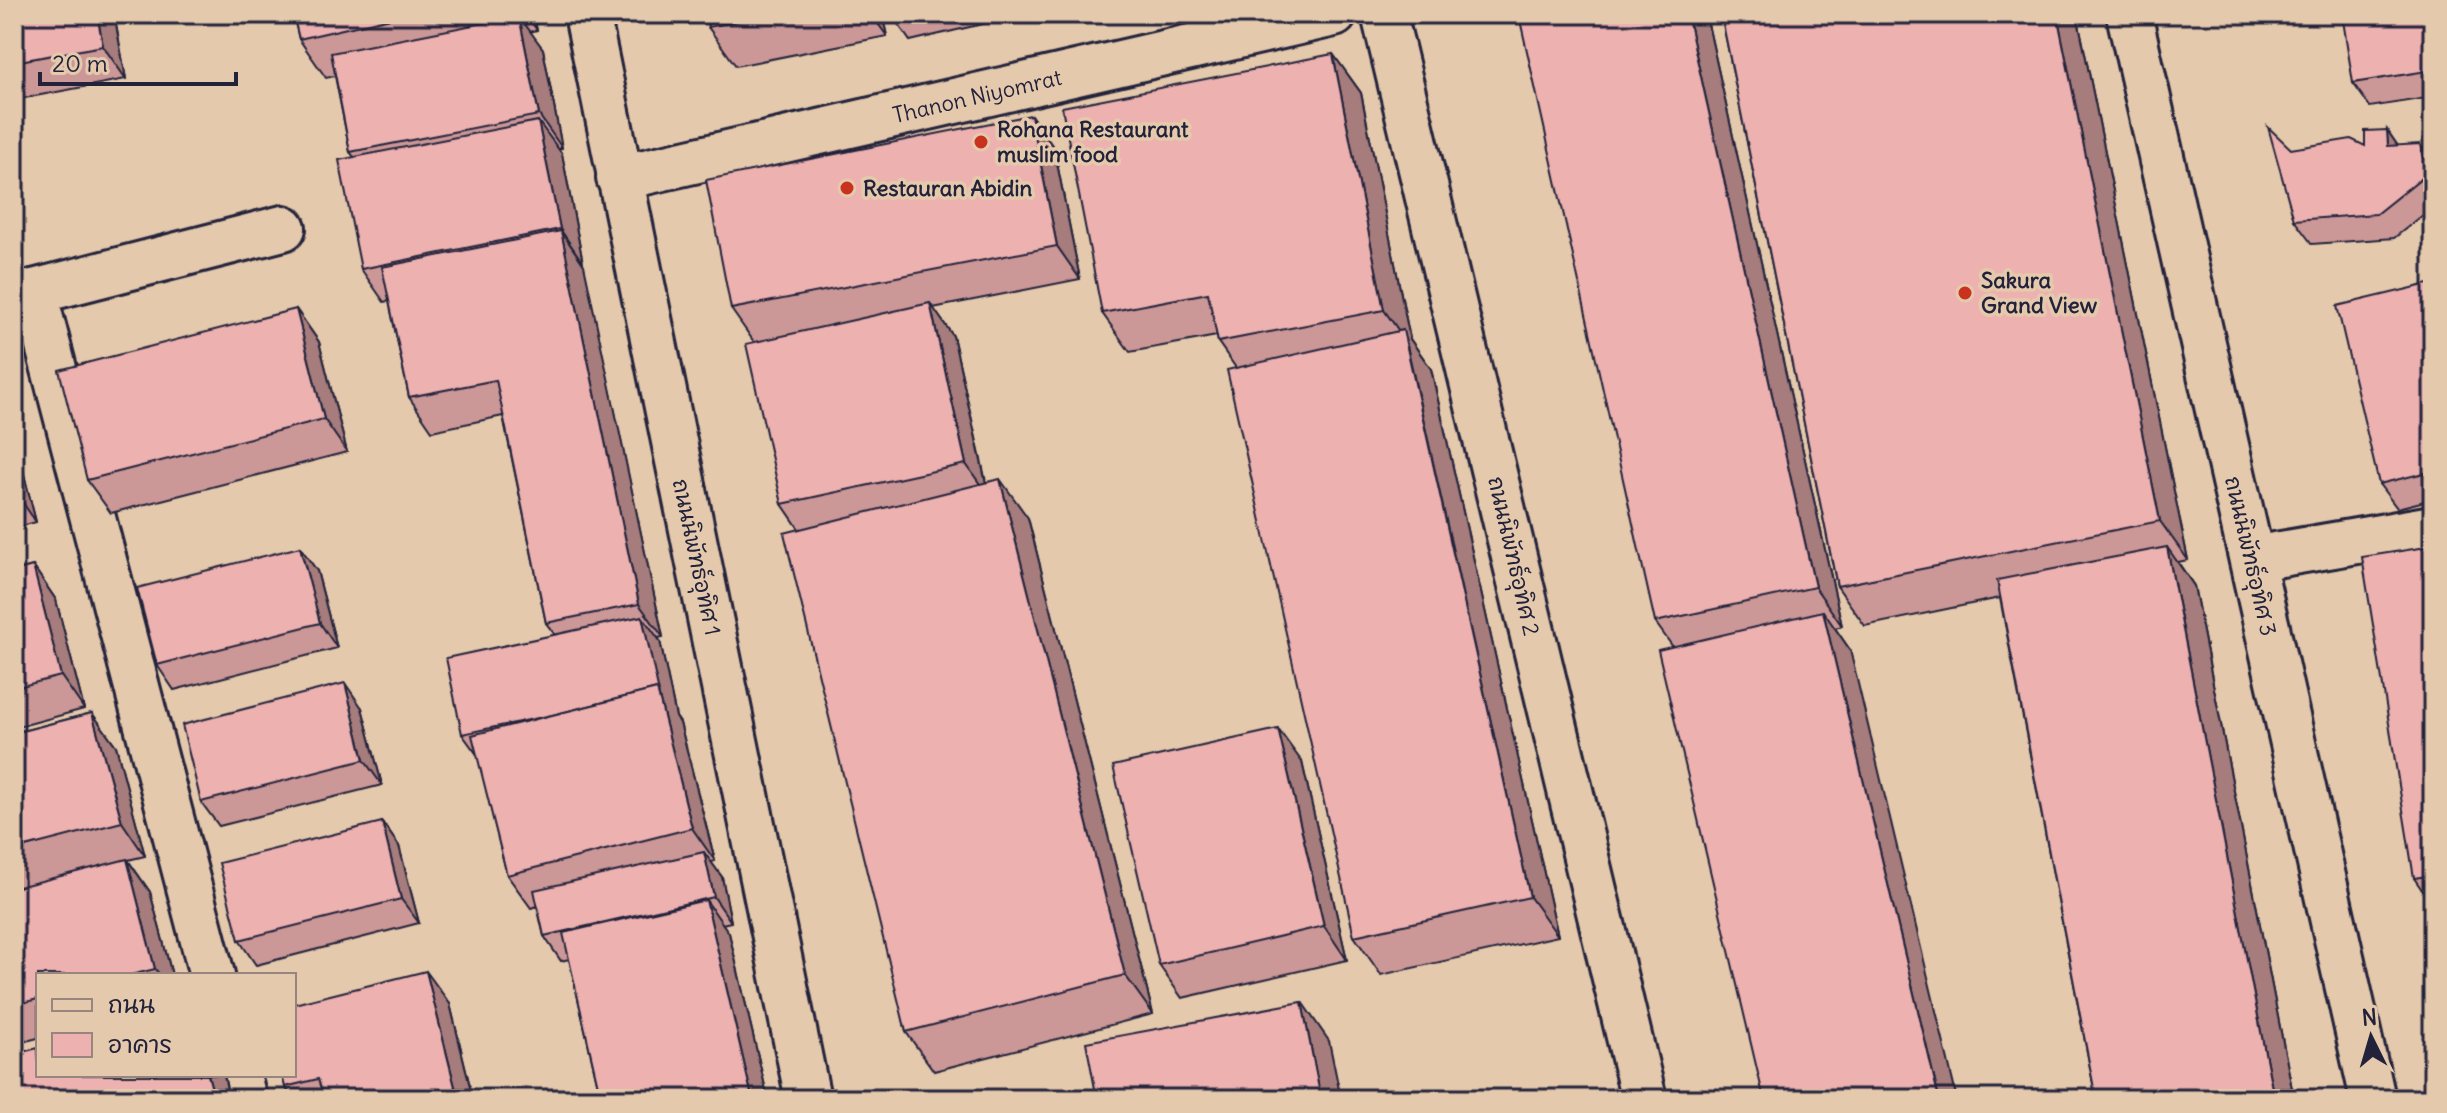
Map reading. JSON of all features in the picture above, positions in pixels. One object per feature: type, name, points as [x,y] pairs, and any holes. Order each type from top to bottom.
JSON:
[{"type":"street","name":"ถนนนิพัทธ์อุทิศ 1","points":[[587,14],[808,1099]]},
{"type":"street","name":"Thanon Niyomrat","points":[[619,178],[1334,14]]},
{"type":"street","name":"ถนนนิพัทธ์อุทิศ 2","points":[[1384,14],[1644,1099]]},
{"type":"street","name":"ถนนนิพัทธ์อุทิศ 3","points":[[2129,14],[2373,1099]]},
{"type":"street","points":[[211,973],[24,294],[283,228]]},
{"type":"street","points":[[2252,559],[2433,528]]},
{"type":"street","points":[[238,1077],[244,1099]]},
{"type":"building","points":[[14,14],[97,14],[103,46],[14,62]]},
{"type":"building","points":[[293,14],[408,14],[299,39]]},
{"type":"building","points":[[706,14],[773,14],[708,27]]},
{"type":"building","points":[[1548,14],[1687,14],[1815,587],[1655,622],[1520,20]]},
{"type":"building","name":"Sakura Grand View","points":[[1721,14],[2057,14],[2160,521],[1837,586]]},
{"type":"building","points":[[2342,14],[2433,14],[2433,70],[2353,83]]},
{"type":"building","points":[[519,16],[539,115],[350,152],[331,53]]},
{"type":"building","points":[[1333,54],[1384,310],[1218,342],[1208,293],[1102,313],[1062,107]]},
{"type":"building","points":[[1031,115],[1057,246],[731,309],[706,180]]},
{"type":"building","points":[[538,121],[560,229],[361,269],[339,160]]},
{"type":"building","points":[[2268,127],[2291,149],[2351,139],[2365,146],[2365,131],[2387,130],[2388,146],[2420,144],[2426,174],[2376,214],[2294,220]]},
{"type":"building","points":[[561,231],[639,604],[546,623],[496,380],[409,397],[382,267]]},
{"type":"building","points":[[2433,283],[2433,471],[2379,484],[2337,306]]},
{"type":"building","points":[[930,303],[966,464],[782,504],[746,344]]},
{"type":"building","points":[[296,309],[324,419],[87,480],[59,370]]},
{"type":"building","points":[[1403,330],[1530,897],[1354,936],[1227,370]]},
{"type":"building","points":[[1000,479],[1125,975],[906,1032],[784,533]]},
{"type":"building","points":[[2433,546],[2433,875],[2414,878],[2362,557]]},
{"type":"building","points":[[300,547],[320,623],[157,665],[137,588]]},
{"type":"building","points":[[2167,547],[2274,1099],[2096,1099],[1997,580]]},
{"type":"building","points":[[33,566],[61,676],[14,688],[14,571]]},
{"type":"building","points":[[1823,611],[1939,1099],[1764,1099],[1658,650]]},
{"type":"building","points":[[642,616],[659,693],[657,689],[462,734],[446,658]]},
{"type":"building","points":[[345,683],[364,760],[201,802],[182,725]]},
{"type":"building","points":[[657,689],[692,828],[507,875],[472,735]]},
{"type":"building","points":[[92,713],[122,822],[14,850],[14,733]]},
{"type":"building","points":[[1278,729],[1324,926],[1159,965],[1113,766]]},
{"type":"building","points":[[382,822],[401,899],[239,940],[219,863]]},
{"type":"building","points":[[704,852],[714,897],[544,936],[534,890]]},
{"type":"building","points":[[127,859],[155,969],[139,973],[36,973],[36,1000],[14,1005],[14,888]]},
{"type":"building","points":[[706,900],[751,1093],[726,1099],[601,1099],[563,933]]},
{"type":"building","points":[[426,971],[458,1099],[324,1099],[318,1079],[285,1087],[282,1077],[296,1077],[296,1004]]},
{"type":"building","points":[[1302,1002],[1321,1099],[1097,1099],[1086,1042]]},
{"type":"building","points":[[36,1048],[36,1077],[209,1077],[213,1093],[190,1099],[14,1099],[14,1054]]},
{"type":"place","name":"Rohana Restaurant muslim food","points":[[981,142]]},
{"type":"place","name":"Restauran Abidin","points":[[847,188]]},
{"type":"place","name":"Sakura Grand View","points":[[1965,293]]}]
